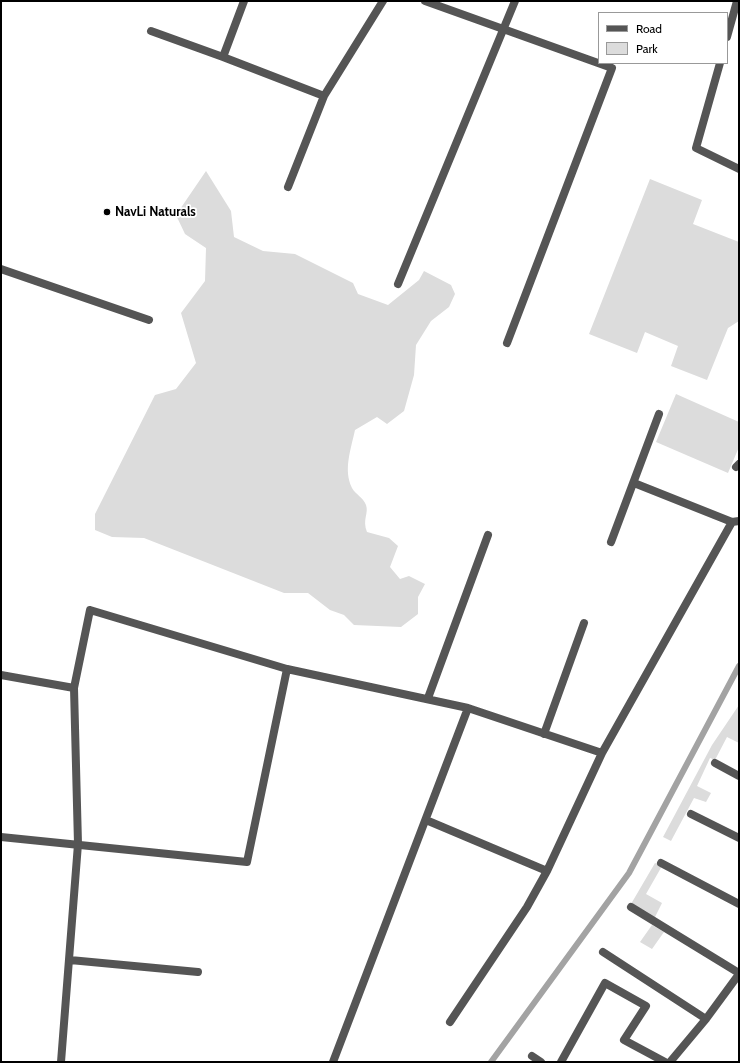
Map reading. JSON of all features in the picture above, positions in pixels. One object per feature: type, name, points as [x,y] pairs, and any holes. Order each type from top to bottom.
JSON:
[{"type":"street","points":[[222,57],[244,1]]},
{"type":"street","points":[[288,187],[324,96],[383,1]]},
{"type":"street","points":[[426,1],[598,63]]},
{"type":"street","points":[[398,284],[515,1]]},
{"type":"street","points":[[728,33],[737,1]]},
{"type":"street","points":[[151,31],[324,96]]},
{"type":"street","points":[[507,343],[612,68],[601,64]]},
{"type":"street","points":[[720,64],[696,148],[739,169]]},
{"type":"street","points":[[1,269],[149,320]]},
{"type":"street","points":[[611,542],[659,414]]},
{"type":"street","points":[[450,1022],[527,907],[547,871],[602,753],[735,522],[634,482]]},
{"type":"street","points":[[428,698],[488,535]]},
{"type":"street","points":[[61,1062],[78,844],[74,688],[90,610],[286,669],[428,698],[468,708],[602,753]]},
{"type":"street","points":[[544,734],[584,623]]},
{"type":"street","points":[[1,837],[248,862],[286,669]]},
{"type":"street","points":[[1,675],[74,688]]},
{"type":"street","points":[[333,1062],[468,708]]},
{"type":"street","points":[[715,763],[739,776]]},
{"type":"street","points":[[691,814],[739,838]]},
{"type":"street","points":[[426,820],[547,871]]},
{"type":"street","points":[[661,863],[739,904]]},
{"type":"street","points":[[631,907],[739,973],[706,1020],[670,1062]]},
{"type":"street","points":[[603,952],[706,1020]]},
{"type":"street","points":[[70,960],[198,972]]},
{"type":"street","points":[[561,1062],[606,984],[646,1006],[624,1040],[665,1062]]},
{"type":"street","points":[[532,1056],[541,1062]]},
{"type":"green space","points":[[206,171],[231,211],[234,237],[263,251],[295,254],[353,283],[358,294],[388,305],[419,280],[424,271],[451,285],[455,294],[449,307],[431,321],[416,345],[414,375],[404,411],[387,424],[377,417],[355,430],[350,452],[348,467],[349,481],[352,488],[366,505],[367,511],[365,524],[367,532],[389,538],[398,546],[390,567],[400,579],[409,576],[425,584],[418,597],[418,614],[401,627],[354,625],[344,615],[330,610],[308,593],[284,593],[144,538],[112,537],[95,530],[95,514],[155,395],[176,389],[196,363],[181,313],[205,281],[206,248],[185,234],[176,215]]},
{"type":"green space","points":[[650,179],[702,200],[693,224],[739,242],[739,321],[728,328],[707,380],[671,366],[678,346],[645,332],[637,353],[589,334]]},
{"type":"green space","points":[[676,394],[739,422],[739,447],[728,473],[656,442]]},
{"type":"green space","points":[[739,705],[739,743],[727,737],[715,760],[710,758],[697,786],[711,793],[706,802],[694,798],[671,841],[663,837],[712,745]]},
{"type":"green space","points":[[655,863],[662,866],[646,894],[662,903],[654,919],[631,904]]},
{"type":"green space","points":[[652,925],[664,932],[652,949],[640,942]]},
{"type":"waterway","points":[[491,1062],[629,873],[739,666]]},
{"type":"place","name":"NavLi Naturals","points":[[107,212]]}]
